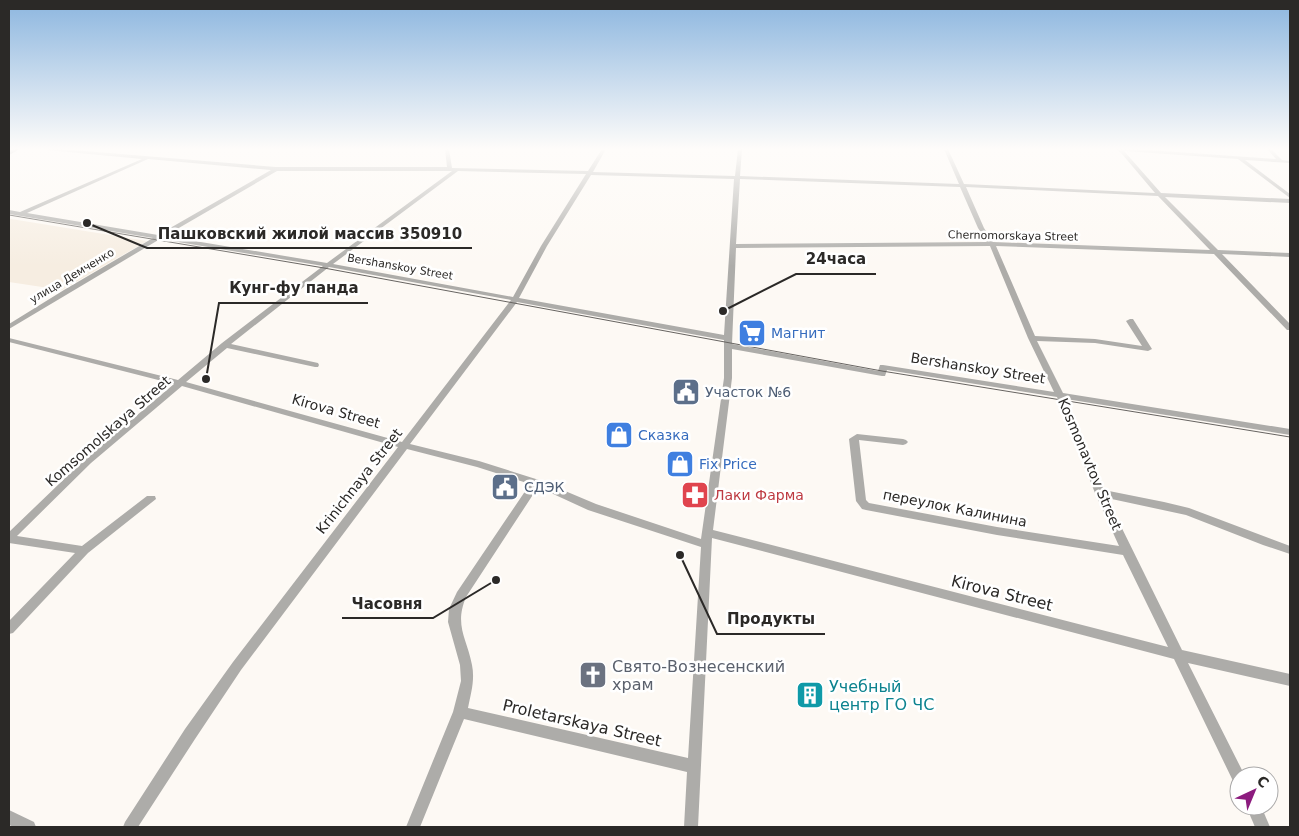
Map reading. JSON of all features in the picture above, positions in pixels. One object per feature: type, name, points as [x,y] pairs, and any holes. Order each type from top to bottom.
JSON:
[{"type":"street","points":[[21,214],[80,188]]},
{"type":"street","name":"улица Демченко","points":[[9,327],[243,188]]},
{"type":"street","name":"Komsomolskaya Street","points":[[9,539],[88,461],[225,345],[428,188]]},
{"type":"street","name":"Krinichnaya Street","points":[[130,827],[190,734],[237,666],[516,299],[544,246],[580,188]]},
{"type":"street","points":[[692,827],[707,539],[728,378],[728,342],[737,188]]},
{"type":"street","name":"Kosmonavtov Street","points":[[964,188],[981,228],[996,251],[1032,338],[1060,395],[1100,494],[1233,766]]},
{"type":"street","points":[[1029,188],[1290,201]]},
{"type":"street","points":[[1154,188],[1290,328]]},
{"type":"street","points":[[1279,188],[1290,196]]},
{"type":"street","name":"Bershanskoy Street","points":[[9,216],[21,214],[328,265],[516,299],[882,374],[883,367],[1290,432]]},
{"type":"street","name":"Chernomorskaya Street","points":[[734,246],[991,244],[1290,255]]},
{"type":"street","points":[[1032,338],[1095,341],[1148,349],[1130,321]]},
{"type":"street","name":"Kirova Street","points":[[9,340],[182,383],[405,446],[479,464],[536,482],[592,507],[707,539],[1179,655],[1290,680]]},
{"type":"street","points":[[225,345],[315,364]]},
{"type":"street","name":"переулок Калинина","points":[[903,442],[856,437],[854,439],[861,501],[866,506],[997,532],[1127,551]]},
{"type":"street","points":[[413,827],[460,712],[467,681],[466,666],[454,622],[455,609],[461,595],[536,482]]},
{"type":"street","points":[[1100,494],[1153,503],[1199,516],[1264,542],[1290,550]]},
{"type":"street","points":[[9,629],[84,550],[151,499]]},
{"type":"street","points":[[9,539],[84,550]]},
{"type":"street","name":"Proletarskaya Street","points":[[460,712],[695,768]]},
{"type":"street","points":[[9,817],[29,827]]},
{"type":"shaded area","points":[[9,220],[147,241],[62,290],[9,282]]},
{"type":"tram line","points":[[9,215],[324,268],[882,371],[1290,437]]},
{"type":"place","name":"Пашковский жилой массив 350910","points":[[87,223]]},
{"type":"place","name":"24часа","points":[[723,311]]},
{"type":"place","name":"Магнит","points":[[752,333]]},
{"type":"place","name":"Кунг-фу панда","points":[[206,379]]},
{"type":"place","name":"Участок №6","points":[[686,392]]},
{"type":"place","name":"Сказка","points":[[619,435]]},
{"type":"place","name":"Fix Price","points":[[680,464]]},
{"type":"place","name":"СДЭК","points":[[505,487]]},
{"type":"place","name":"Лаки Фарма","points":[[695,495]]},
{"type":"place","name":"Продукты","points":[[680,555]]},
{"type":"place","name":"Часовня","points":[[496,580]]},
{"type":"place","name":"Свято-Вознесенский храм","points":[[593,675]]},
{"type":"place","name":"Учебный центр ГО ЧС","points":[[810,695]]}]
